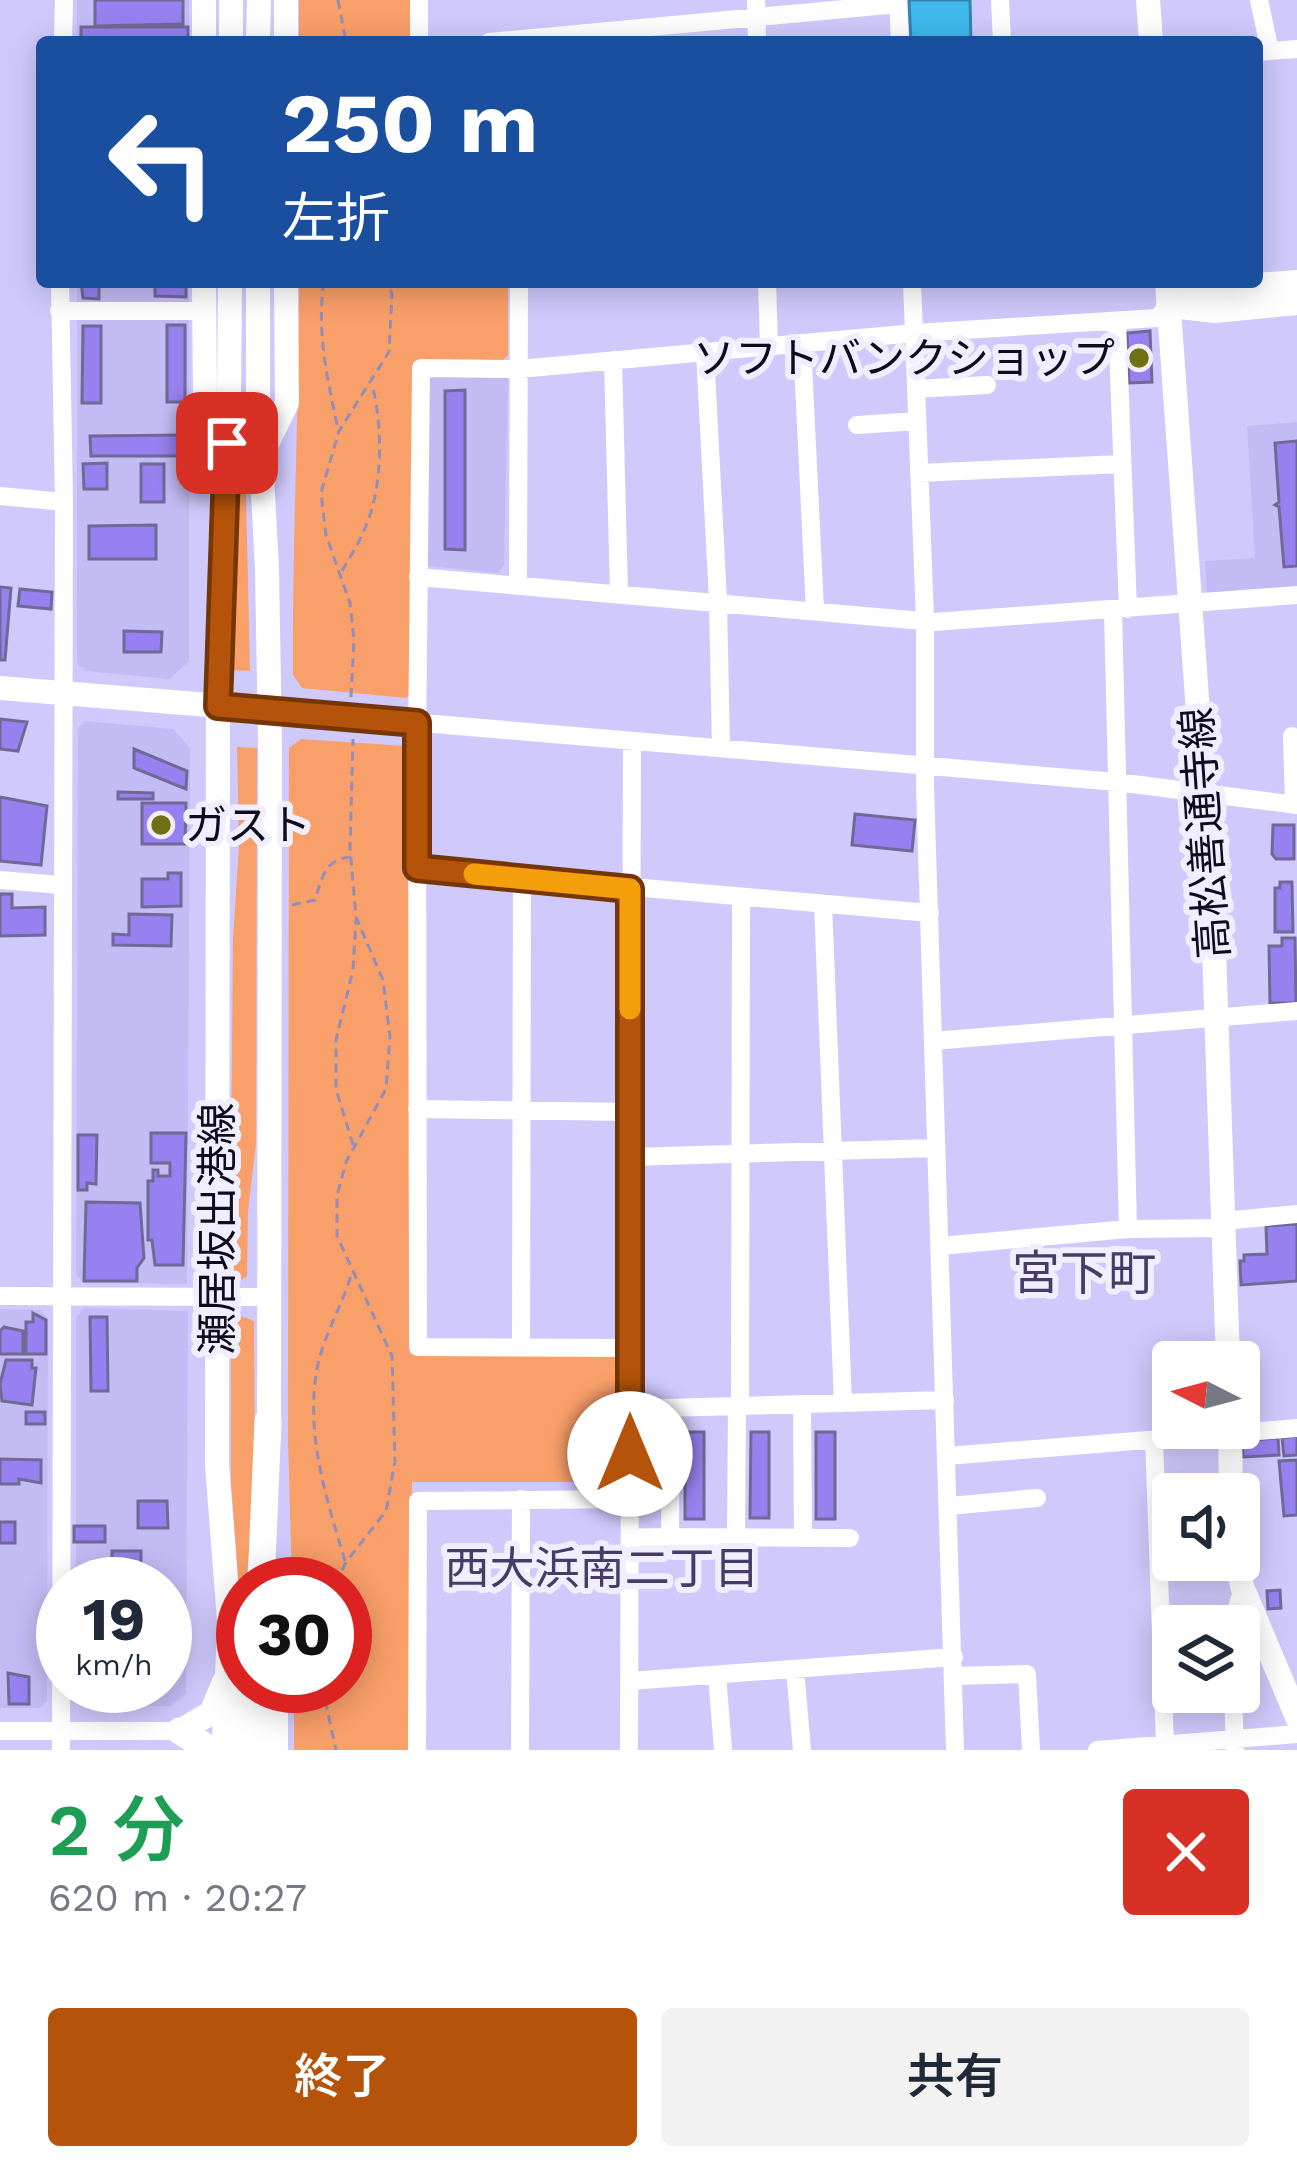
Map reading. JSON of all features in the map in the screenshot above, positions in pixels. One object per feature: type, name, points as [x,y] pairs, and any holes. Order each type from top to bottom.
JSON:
[{"type":"highway","points":[[259,1557],[268,1421]]},
{"type":"highway","points":[[227,1741],[242,1713]]},
{"type":"main road","points":[[204,0],[204,36]]},
{"type":"main road","points":[[231,0],[231,36]]},
{"type":"main road","points":[[258,36],[259,0]]},
{"type":"main road","points":[[286,0],[286,36]]},
{"type":"main road","points":[[1148,0],[1150,36]]},
{"type":"main road","points":[[1263,284],[1297,282]]},
{"type":"main road","points":[[204,288],[205,400],[221,569]]},
{"type":"main road","points":[[221,569],[230,288]]},
{"type":"main road","name":"瀬居坂出港線","points":[[258,288],[270,710],[267,1297],[273,1557]]},
{"type":"main road","points":[[261,455],[287,403],[286,288]]},
{"type":"main road","points":[[1167,294],[1213,288]]},
{"type":"main road","points":[[1167,294],[1215,311],[1297,303]]},
{"type":"main road","name":"高松善通寺線","points":[[1167,294],[1217,1016],[1227,1341]]},
{"type":"main road","name":"瀬居坂出港線","points":[[221,569],[217,1465],[224,1557]]},
{"type":"main road","points":[[0,688],[270,710]]},
{"type":"main road","points":[[1241,1581],[1297,1717]]},
{"type":"main road","name":"瀬居坂出港線","points":[[216,1703],[202,1721],[227,1741]]},
{"type":"main road","points":[[227,1741],[242,1713]]},
{"type":"main road","points":[[275,1750],[276,1713]]},
{"type":"street","points":[[63,36],[64,0]]},
{"type":"street","points":[[419,0],[419,36]]},
{"type":"street","points":[[1000,0],[1002,36]]},
{"type":"street","points":[[1259,0],[1262,36]]},
{"type":"street","points":[[554,36],[756,8],[898,2],[900,36]]},
{"type":"street","points":[[1263,52],[1297,49]]},
{"type":"street","points":[[60,288],[64,502],[61,1740]]},
{"type":"street","points":[[518,585],[519,288]]},
{"type":"street","points":[[766,288],[769,346]]},
{"type":"street","points":[[912,288],[926,619],[933,1041],[955,1750]]},
{"type":"street","points":[[630,1348],[418,1347],[421,368],[519,369],[915,333],[1157,318],[1167,294]]},
{"type":"street","points":[[59,311],[204,311]]},
{"type":"street","points":[[1117,321],[1122,464],[1117,782],[1128,1229]]},
{"type":"street","points":[[802,343],[815,610]]},
{"type":"street","points":[[705,351],[721,748]]},
{"type":"street","points":[[613,360],[619,592]]},
{"type":"street","points":[[916,389],[987,385]]},
{"type":"street","points":[[857,425],[917,421]]},
{"type":"street","points":[[919,473],[1122,464]]},
{"type":"street","points":[[0,496],[64,502]]},
{"type":"street","points":[[418,577],[934,622],[1297,595]]},
{"type":"street","points":[[270,710],[1117,782],[1296,805],[1292,736]]},
{"type":"street","points":[[629,1750],[632,741]]},
{"type":"street","points":[[417,868],[930,914]]},
{"type":"street","points":[[520,1347],[522,878]]},
{"type":"street","points":[[0,880],[61,885]]},
{"type":"street","points":[[736,1538],[741,898]]},
{"type":"street","points":[[823,904],[843,1403]]},
{"type":"street","points":[[933,1041],[1297,1011]]},
{"type":"street","points":[[417,1109],[630,1112]]},
{"type":"street","points":[[630,1157],[936,1148]]},
{"type":"street","points":[[940,1246],[1297,1214]]},
{"type":"street","points":[[0,1296],[267,1297]]},
{"type":"street","points":[[629,1409],[945,1400]]},
{"type":"street","points":[[802,1404],[803,1538]]},
{"type":"street","points":[[670,1537],[671,1408]]},
{"type":"street","points":[[1260,1430],[1297,1428]]},
{"type":"street","points":[[947,1456],[1152,1439]]},
{"type":"street","points":[[1154,1449],[1165,1744]]},
{"type":"street","points":[[417,1750],[418,1501],[630,1498]]},
{"type":"street","points":[[949,1506],[1037,1498]]},
{"type":"street","points":[[520,1499],[520,1750]]},
{"type":"street","points":[[630,1537],[850,1538]]},
{"type":"street","points":[[1238,1605],[1243,1588]]},
{"type":"street","points":[[629,1682],[795,1669],[954,1666],[1027,1674],[1031,1750]]},
{"type":"street","points":[[795,1669],[802,1750]]},
{"type":"street","points":[[717,1675],[723,1750]]},
{"type":"street","points":[[1234,1713],[1235,1745]]},
{"type":"street","points":[[0,1730],[61,1740],[227,1741]]},
{"type":"street","points":[[1097,1750],[1235,1745],[1297,1734]]},
{"type":"path","points":[[338,0],[345,36]]},
{"type":"path","points":[[323,288],[320,306],[327,376],[339,431]]},
{"type":"path","points":[[351,697],[354,640],[350,603],[326,535],[321,493],[339,431],[389,352],[390,288]]},
{"type":"path","points":[[341,572],[368,524],[378,470],[378,406],[371,381]]},
{"type":"path","points":[[353,740],[351,857],[356,917],[353,970],[336,1040],[336,1088],[354,1148]]},
{"type":"path","points":[[284,905],[315,900],[322,874],[339,858],[351,857]]},
{"type":"path","points":[[350,1557],[386,1511],[395,1461],[392,1356],[337,1236],[337,1196],[354,1148],[386,1089],[390,1037],[382,980],[356,917]]},
{"type":"path","points":[[344,1557],[324,1494],[312,1419],[318,1364],[352,1274]]},
{"type":"path","points":[[328,1713],[336,1750]]},
{"type":"shaded area","points":[[77,0],[189,0],[189,36],[77,36]]},
{"type":"shaded area","points":[[299,0],[411,0],[411,36],[299,36]]},
{"type":"shaded area","points":[[77,288],[189,288],[189,661],[170,679],[85,671],[77,663]]},
{"type":"shaded area","points":[[299,288],[508,288],[508,355],[503,360],[413,362],[411,694],[406,698],[302,688],[293,675]]},
{"type":"shaded area","points":[[433,374],[504,374],[508,379],[504,565],[498,573],[429,566],[424,559],[428,380]]},
{"type":"shaded area","points":[[244,411],[250,671],[232,670]]},
{"type":"shaded area","points":[[1297,422],[1297,589],[1207,596],[1205,561],[1255,558],[1247,426]]},
{"type":"shaded area","points":[[85,721],[173,729],[190,748],[187,1284],[83,1283],[76,1275],[78,728]]},
{"type":"shaded area","points":[[301,739],[406,746],[410,752],[410,1354],[612,1355],[617,1359],[617,1482],[412,1482],[408,1750],[294,1750],[294,1713],[372,1713],[372,1557],[291,1557],[289,748]]},
{"type":"shaded area","points":[[237,747],[257,748],[256,1144],[247,1276],[237,1283],[230,1276]]},
{"type":"shaded area","points":[[84,1308],[188,1311],[187,1557],[76,1557],[76,1317]]},
{"type":"shaded area","points":[[0,1309],[40,1310],[48,1318],[47,1557],[36,1557],[36,1708],[0,1708]]},
{"type":"shaded area","points":[[236,1314],[254,1321],[255,1488],[249,1557],[237,1557],[231,1482],[231,1323]]},
{"type":"water","points":[[909,0],[970,0],[971,36],[911,36]]},
{"type":"building","points":[[95,0],[183,0],[183,24],[95,26]]},
{"type":"building","points":[[81,27],[188,27],[188,36],[81,36]]},
{"type":"building","points":[[82,288],[99,288],[99,299],[83,298]]},
{"type":"building","points":[[155,288],[186,288],[186,297],[155,296]]},
{"type":"building","points":[[167,325],[185,325],[185,402],[167,402]]},
{"type":"building","points":[[83,326],[101,326],[101,403],[82,403]]},
{"type":"building","name":"ソフトバンクショップ","points":[[1150,331],[1152,382],[1129,383],[1127,333]]},
{"type":"building","points":[[465,390],[465,550],[445,549],[445,391]]},
{"type":"building","points":[[186,435],[186,456],[91,456],[90,436]]},
{"type":"building","points":[[1297,441],[1297,566],[1284,567],[1279,507],[1275,505],[1279,502],[1275,443]]},
{"type":"building","points":[[107,463],[107,489],[84,489],[83,464]]},
{"type":"building","points":[[141,464],[164,464],[164,502],[141,502]]},
{"type":"building","points":[[156,525],[156,559],[89,559],[89,526]]},
{"type":"building","points":[[0,587],[11,588],[5,660],[0,660]]},
{"type":"building","points":[[20,589],[52,592],[51,609],[18,606]]},
{"type":"building","points":[[124,631],[162,632],[161,652],[124,652]]},
{"type":"building","points":[[0,719],[27,722],[18,751],[0,749]]},
{"type":"building","points":[[134,749],[187,771],[186,789],[134,768]]},
{"type":"building","points":[[118,792],[153,793],[153,799],[118,799]]},
{"type":"building","points":[[0,797],[47,806],[41,865],[0,861]]},
{"type":"building","points":[[142,803],[186,803],[185,844],[142,844]]},
{"type":"building","points":[[855,814],[915,820],[912,851],[852,845]]},
{"type":"building","points":[[1273,825],[1294,825],[1294,859],[1276,859],[1272,854]]},
{"type":"building","points":[[168,873],[181,873],[181,906],[142,907],[142,879],[168,879]]},
{"type":"building","points":[[1280,882],[1292,882],[1293,932],[1275,932],[1275,888],[1280,888]]},
{"type":"building","points":[[0,894],[12,894],[12,908],[45,907],[45,935],[0,936]]},
{"type":"building","points":[[129,914],[172,915],[171,946],[113,945],[113,934],[129,935]]},
{"type":"building","points":[[1282,938],[1295,938],[1296,1003],[1270,1003],[1269,946],[1282,946]]},
{"type":"building","points":[[151,1133],[186,1133],[183,1265],[155,1265],[152,1240],[148,1240],[148,1181],[153,1181],[153,1170],[158,1170],[158,1176],[170,1176],[170,1163],[151,1163]]},
{"type":"building","points":[[78,1135],[97,1135],[96,1184],[87,1183],[87,1190],[78,1190]]},
{"type":"building","points":[[86,1202],[140,1203],[144,1258],[137,1268],[137,1281],[84,1281]]},
{"type":"building","points":[[1297,1224],[1297,1281],[1241,1285],[1244,1255],[1267,1254],[1266,1226]]},
{"type":"building","points":[[33,1313],[46,1320],[46,1354],[26,1354],[26,1322],[33,1322]]},
{"type":"building","points":[[90,1317],[107,1317],[108,1391],[91,1391]]},
{"type":"building","points":[[4,1327],[23,1331],[23,1354],[0,1354]]},
{"type":"building","points":[[6,1360],[32,1360],[36,1368],[32,1405],[2,1401],[0,1384]]},
{"type":"building","points":[[26,1412],[45,1412],[45,1424],[26,1424]]},
{"type":"building","points":[[685,1432],[704,1432],[704,1519],[685,1519]]},
{"type":"building","points":[[751,1432],[769,1432],[769,1518],[750,1518]]},
{"type":"building","points":[[816,1432],[835,1432],[835,1519],[816,1519]]},
{"type":"building","points":[[1297,1436],[1297,1455],[1284,1456],[1282,1438]]},
{"type":"building","points":[[1278,1438],[1279,1455],[1243,1457],[1242,1449],[1260,1449],[1260,1440]]},
{"type":"building","points":[[0,1459],[41,1460],[41,1483],[19,1479],[19,1484],[0,1484]]},
{"type":"building","points":[[1297,1460],[1297,1515],[1284,1516],[1279,1461]]},
{"type":"building","points":[[138,1501],[167,1501],[168,1528],[138,1528]]},
{"type":"building","points":[[0,1522],[15,1522],[15,1543],[0,1543]]},
{"type":"building","points":[[74,1526],[105,1526],[105,1542],[74,1542]]},
{"type":"building","points":[[112,1551],[141,1551],[141,1557],[112,1557]]},
{"type":"building","points":[[1280,1590],[1281,1608],[1268,1609],[1267,1591]]},
{"type":"building","points":[[8,1673],[29,1677],[29,1704],[9,1704]]},
{"type":"slow traffic","points":[[474,874],[630,889],[630,1009]]},
{"type":"place","name":"ソフトバンクショップ","points":[[1139,358]]},
{"type":"place","name":"ガスト","points":[[161,825]]},
{"type":"district","name":"宮下町","points":[[1084,1273]]},
{"type":"district","name":"西大浜南二丁目","points":[[602,1568]]},
{"type":"route","points":[[227,443],[218,706],[417,723],[417,868],[630,889],[630,1454]]}]
